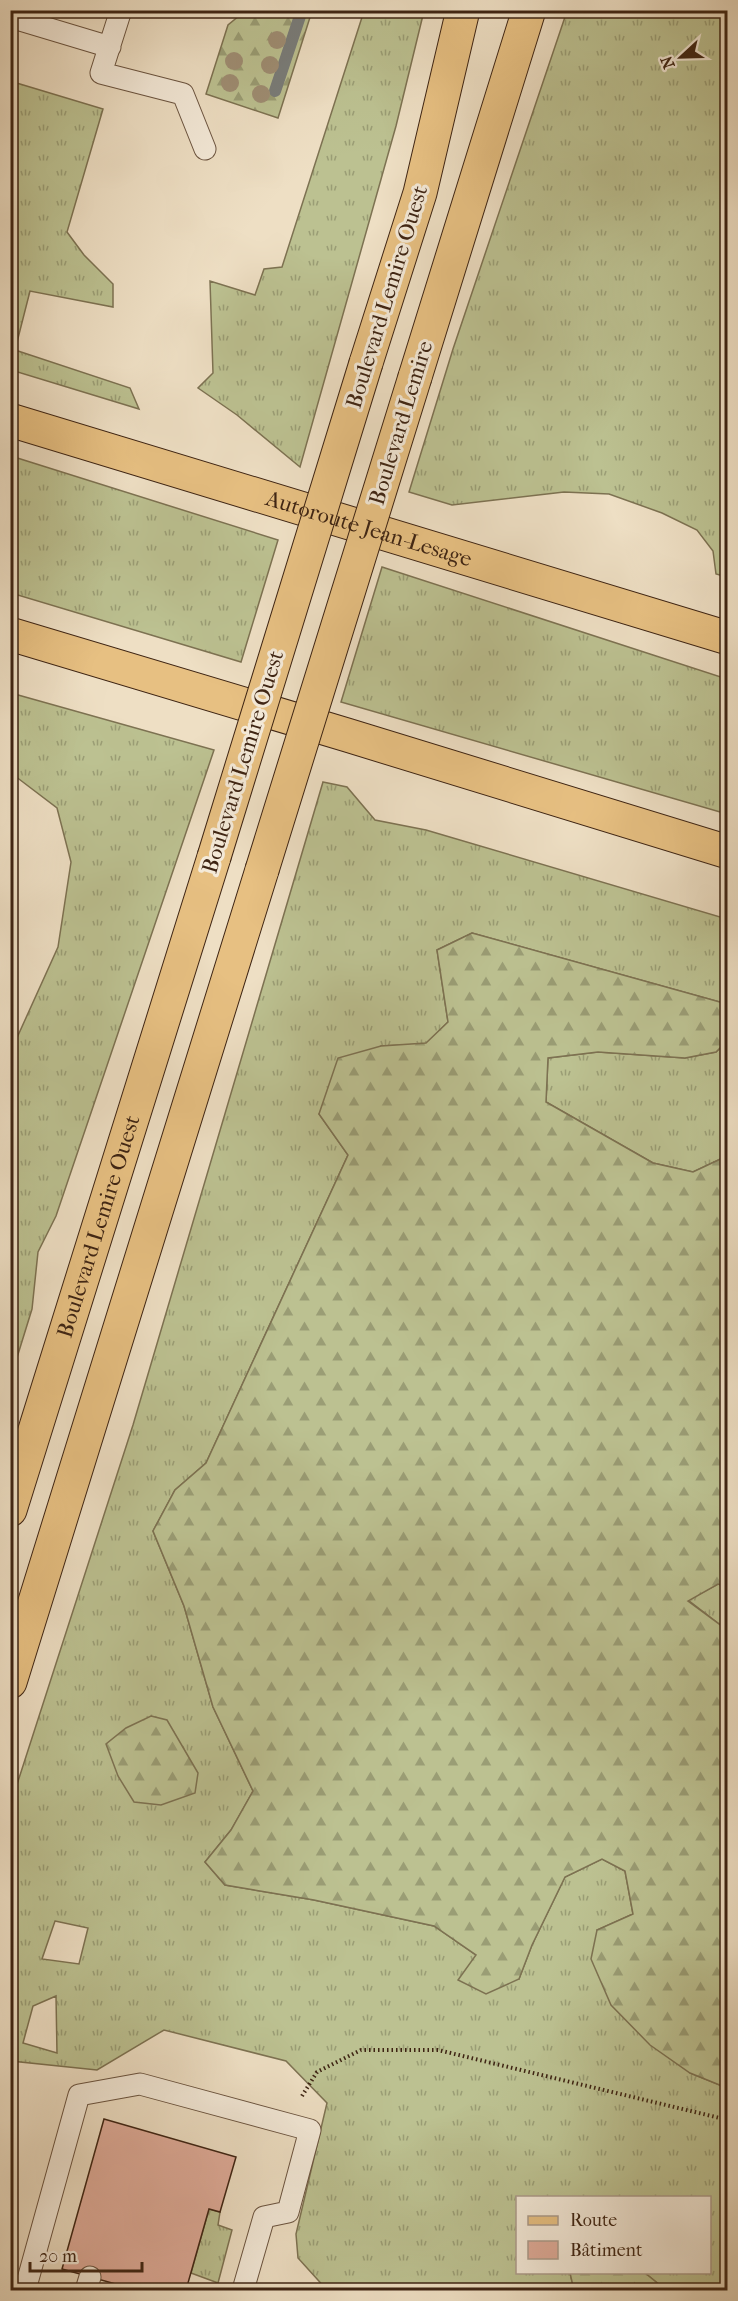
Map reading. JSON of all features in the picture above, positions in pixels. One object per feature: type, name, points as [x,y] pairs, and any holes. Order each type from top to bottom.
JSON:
[{"type":"main road","name":"Boulevard Lemire Ouest","points":[[10,1510],[420,193],[463,10]]},
{"type":"main road","name":"Boulevard Lemire","points":[[10,1682],[529,10]]},
{"type":"main road","name":"Autoroute Jean-Lesage","points":[[10,420],[728,638]]},
{"type":"main road","points":[[10,634],[369,741],[728,852]]},
{"type":"lane","points":[[121,10],[101,73],[183,94],[205,149]]},
{"type":"lane","points":[[10,17],[110,47]]},
{"type":"lane","points":[[25,2290],[78,2095],[140,2084],[310,2130],[288,2212],[264,2217],[243,2290]]},
{"type":"path","points":[[290,2125],[298,2103],[317,2072],[361,2050],[438,2050],[728,2120]]},
{"type":"green space","points":[[245,11],[312,11],[278,118],[206,94],[228,25]]},
{"type":"green space","points":[[364,11],[424,11],[396,126],[300,467],[237,415],[198,388],[213,373],[210,281],[255,295],[264,269],[282,267]]},
{"type":"green space","points":[[567,11],[727,11],[727,577],[716,574],[713,551],[697,530],[662,513],[609,494],[564,492],[452,505],[409,492],[453,349]]},
{"type":"green space","points":[[10,81],[103,109],[67,232],[84,255],[113,284],[113,307],[30,291],[15,350],[130,388],[139,409],[11,370]]},
{"type":"green space","points":[[11,456],[278,540],[241,662],[11,593]]},
{"type":"green space","points":[[382,567],[727,679],[727,814],[341,702]]},
{"type":"green space","points":[[11,693],[214,750],[56,1216],[38,1252],[32,1309],[11,1377],[11,1051],[58,947],[71,862],[57,808],[11,773]]},
{"type":"green space","points":[[323,782],[347,787],[375,820],[426,830],[727,919],[727,1004],[472,933],[437,950],[448,1022],[426,1044],[381,1046],[319,1114],[348,1155],[206,1463],[175,1490],[153,1531],[184,1606],[213,1707],[253,1791],[231,1830],[205,1862],[225,1885],[314,1900],[434,1926],[476,1955],[519,1979],[532,1945],[565,1877],[602,1859],[625,1871],[633,1914],[597,1930],[690,2073],[727,2088],[727,2290],[666,2290],[646,2274],[711,2274],[711,2196],[516,2196],[516,2274],[570,2274],[574,2290],[327,2290],[298,2258],[296,2234],[327,2103],[286,2061],[164,2030],[97,2070],[11,2061],[11,1803],[133,1425]],"holes":[[[55,1921],[88,1928],[79,1964],[42,1959]],[[56,1996],[57,2053],[23,2043],[33,2006]]]},
{"type":"green space","points":[[472,933],[727,1004],[727,1041],[716,1052],[685,1058],[598,1052],[548,1058],[546,1102],[653,1163],[693,1172],[727,1156],[727,1587],[718,1584],[688,1601],[727,1630],[727,2088],[690,2073],[650,2045],[611,2005],[591,1959],[597,1930],[633,1914],[625,1871],[602,1859],[565,1877],[532,1945],[519,1979],[486,1994],[458,1980],[476,1955],[434,1926],[314,1900],[225,1885],[205,1862],[231,1830],[253,1791],[213,1707],[184,1606],[153,1531],[175,1490],[206,1463],[348,1155],[319,1114],[338,1058],[381,1046],[426,1043],[448,1022],[437,950]]},
{"type":"green space","points":[[727,1041],[727,1156],[693,1172],[653,1163],[546,1102],[548,1058],[598,1052],[685,1058],[716,1052]]},
{"type":"green space","points":[[718,1584],[727,1587],[727,1630],[688,1600]]},
{"type":"green space","points":[[151,1716],[167,1720],[198,1773],[195,1793],[161,1805],[134,1802],[118,1776],[106,1744],[126,1728]]},
{"type":"green space","points":[[209,2209],[220,2212],[218,2225],[232,2230],[218,2283],[191,2273]]},
{"type":"green space","points":[[570,2274],[646,2274],[666,2290],[574,2290]]},
{"type":"building","points":[[104,2119],[236,2157],[220,2212],[209,2209],[186,2290],[137,2290],[62,2269]]},
{"type":"waterway","points":[[275,91],[302,10]]}]
